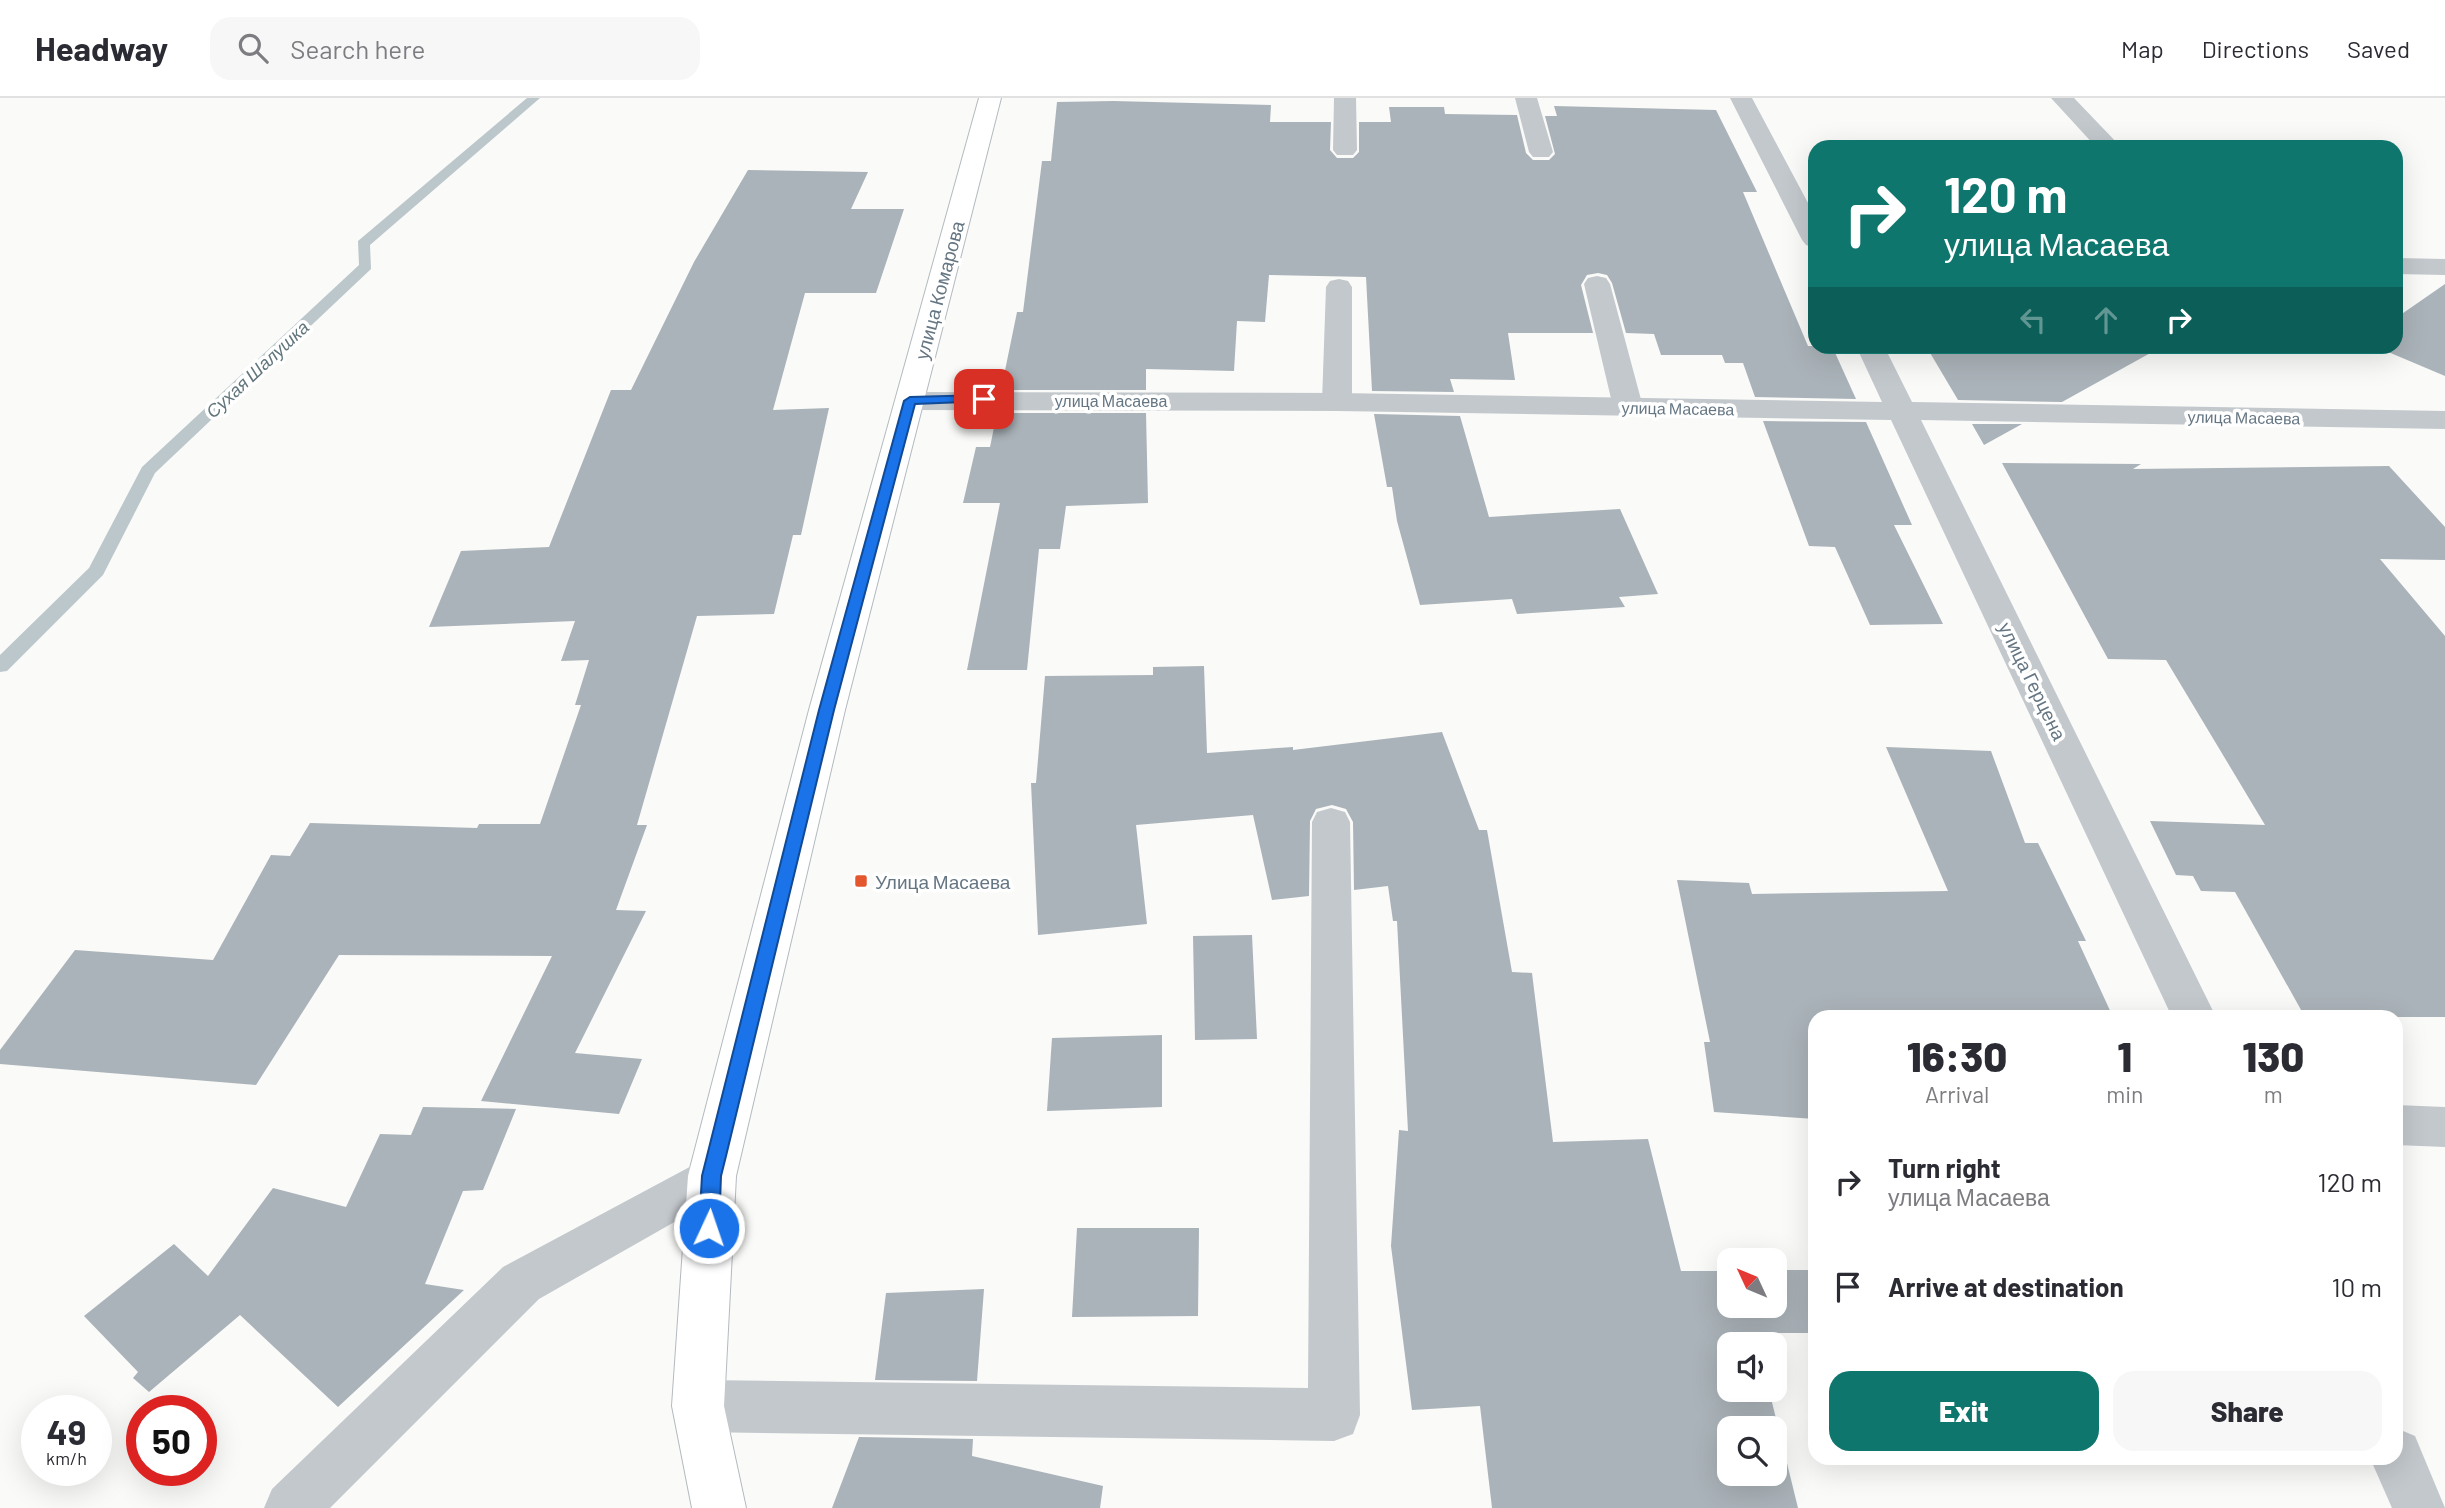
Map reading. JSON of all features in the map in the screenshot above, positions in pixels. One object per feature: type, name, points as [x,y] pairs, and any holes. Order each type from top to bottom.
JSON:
[{"type":"main road","name":"улица Комарова","points":[[719,1508],[698,1405],[712,1176],[827,710],[990,98]]},
{"type":"street","points":[[1345,98],[1345,150]]},
{"type":"street","points":[[1526,98],[1541,152]]},
{"type":"street","points":[[1741,98],[1808,227]]},
{"type":"street","points":[[2062,98],[2102,140]]},
{"type":"street","points":[[2403,266],[2445,267]]},
{"type":"street","points":[[1597,284],[1628,407]]},
{"type":"street","points":[[1337,402],[1339,287]]},
{"type":"street","name":"улица Герцена","points":[[1874,354],[2191,1010]]},
{"type":"street","name":"улица Масаева","points":[[910,401],[1337,402],[2445,420]]},
{"type":"street","points":[[698,1405],[1334,1415],[1331,822]]},
{"type":"street","points":[[2403,1125],[2445,1127]]},
{"type":"street","points":[[291,1508],[521,1283],[712,1176]]},
{"type":"street","points":[[2401,1465],[2420,1508]]},
{"type":"building","points":[[1057,102],[1271,105],[1270,122],[1331,122],[1330,150],[1337,158],[1353,158],[1359,152],[1359,122],[1391,122],[1389,107],[1444,107],[1445,114],[1517,115],[1526,153],[1533,160],[1549,160],[1555,154],[1545,116],[1557,116],[1554,106],[1716,110],[1757,192],[1743,192],[1808,346],[1808,354],[1836,354],[1856,399],[1755,397],[1743,363],[1725,363],[1722,355],[1661,355],[1654,334],[1626,333],[1612,283],[1607,275],[1598,273],[1587,275],[1581,285],[1593,333],[1508,333],[1515,380],[1450,379],[1454,392],[1372,391],[1366,277],[1269,275],[1265,322],[1237,321],[1234,371],[1146,369],[1146,390],[1001,390],[1017,312],[1023,312],[1042,161],[1051,161]]},
{"type":"building","points":[[748,170],[868,172],[851,209],[904,209],[876,293],[805,293],[773,410],[829,408],[801,535],[793,535],[774,614],[697,616],[637,825],[647,825],[616,910],[646,911],[575,1053],[642,1059],[619,1114],[481,1101],[552,956],[339,955],[256,1085],[0,1064],[0,1050],[75,950],[213,960],[271,855],[290,856],[310,823],[477,828],[479,824],[540,824],[581,705],[575,705],[589,660],[561,661],[575,621],[429,627],[461,551],[549,547],[611,390],[631,390],[694,262]]},
{"type":"building","points":[[2445,284],[2445,376],[2393,354],[2403,354],[2403,313]]},
{"type":"building","points":[[1931,354],[2149,354],[2062,402],[1958,400]]},
{"type":"building","points":[[997,413],[1146,413],[1148,503],[1066,506],[1060,549],[1039,549],[1027,670],[967,670],[1000,503],[963,503],[976,447],[990,447]]},
{"type":"building","points":[[1374,414],[1460,416],[1489,517],[1620,509],[1658,594],[1619,597],[1625,607],[1517,614],[1512,599],[1420,605],[1397,521],[1392,487],[1387,487]]},
{"type":"building","points":[[1763,421],[1866,422],[1912,525],[1894,525],[1943,624],[1870,625],[1835,547],[1809,546]]},
{"type":"building","points":[[1972,424],[2022,424],[1984,445]]},
{"type":"building","points":[[2002,463],[2141,464],[2133,469],[2389,466],[2445,527],[2445,560],[2380,559],[2445,636],[2445,1017],[2403,1017],[2403,1010],[2301,1010],[2235,892],[2201,891],[2193,876],[2176,875],[2150,821],[2265,825],[2166,660],[2108,659]]},
{"type":"building","points":[[1204,666],[1207,753],[1293,747],[1293,750],[1442,732],[1479,830],[1487,830],[1512,972],[1532,973],[1553,1142],[1648,1139],[1681,1271],[1717,1271],[1717,1318],[1787,1318],[1787,1270],[1808,1270],[1808,1333],[1717,1332],[1717,1402],[1772,1402],[1775,1416],[1717,1416],[1717,1486],[1787,1486],[1787,1463],[1798,1508],[1492,1508],[1480,1406],[1412,1410],[1391,1246],[1399,1130],[1408,1131],[1397,921],[1393,921],[1388,886],[1354,890],[1353,822],[1346,809],[1332,805],[1316,809],[1310,821],[1309,896],[1272,900],[1253,815],[1136,825],[1147,924],[1038,935],[1031,783],[1036,783],[1045,676],[1153,675],[1153,667]]},
{"type":"building","points":[[1886,747],[1991,751],[2025,843],[2038,843],[2086,941],[2078,941],[2110,1010],[1808,1010],[1808,1119],[1714,1112],[1704,1042],[1710,1042],[1677,880],[1749,883],[1752,894],[1948,891]]},
{"type":"building","points":[[1252,935],[1257,1039],[1195,1040],[1193,936]]},
{"type":"building","points":[[1162,1035],[1162,1107],[1047,1111],[1052,1038]]},
{"type":"building","points":[[423,1107],[516,1109],[483,1190],[463,1191],[425,1284],[464,1290],[338,1407],[240,1315],[149,1392],[133,1378],[138,1372],[84,1316],[174,1244],[208,1276],[273,1188],[346,1207],[380,1134],[411,1135]]},
{"type":"building","points":[[1077,1228],[1199,1228],[1198,1316],[1072,1317]]},
{"type":"building","points":[[984,1289],[977,1381],[875,1380],[886,1293]]},
{"type":"building","points":[[859,1437],[973,1439],[972,1456],[1103,1486],[1100,1508],[832,1508]]},
{"type":"waterway","name":"Сухая Шалушка","points":[[0,666],[97,571],[148,471],[366,266],[363,244],[534,98]]},
{"type":"place","name":"Улица Масаева","points":[[861,881]]},
{"type":"route","points":[[709,1228],[716,1156],[827,710],[910,401],[984,399]]}]
